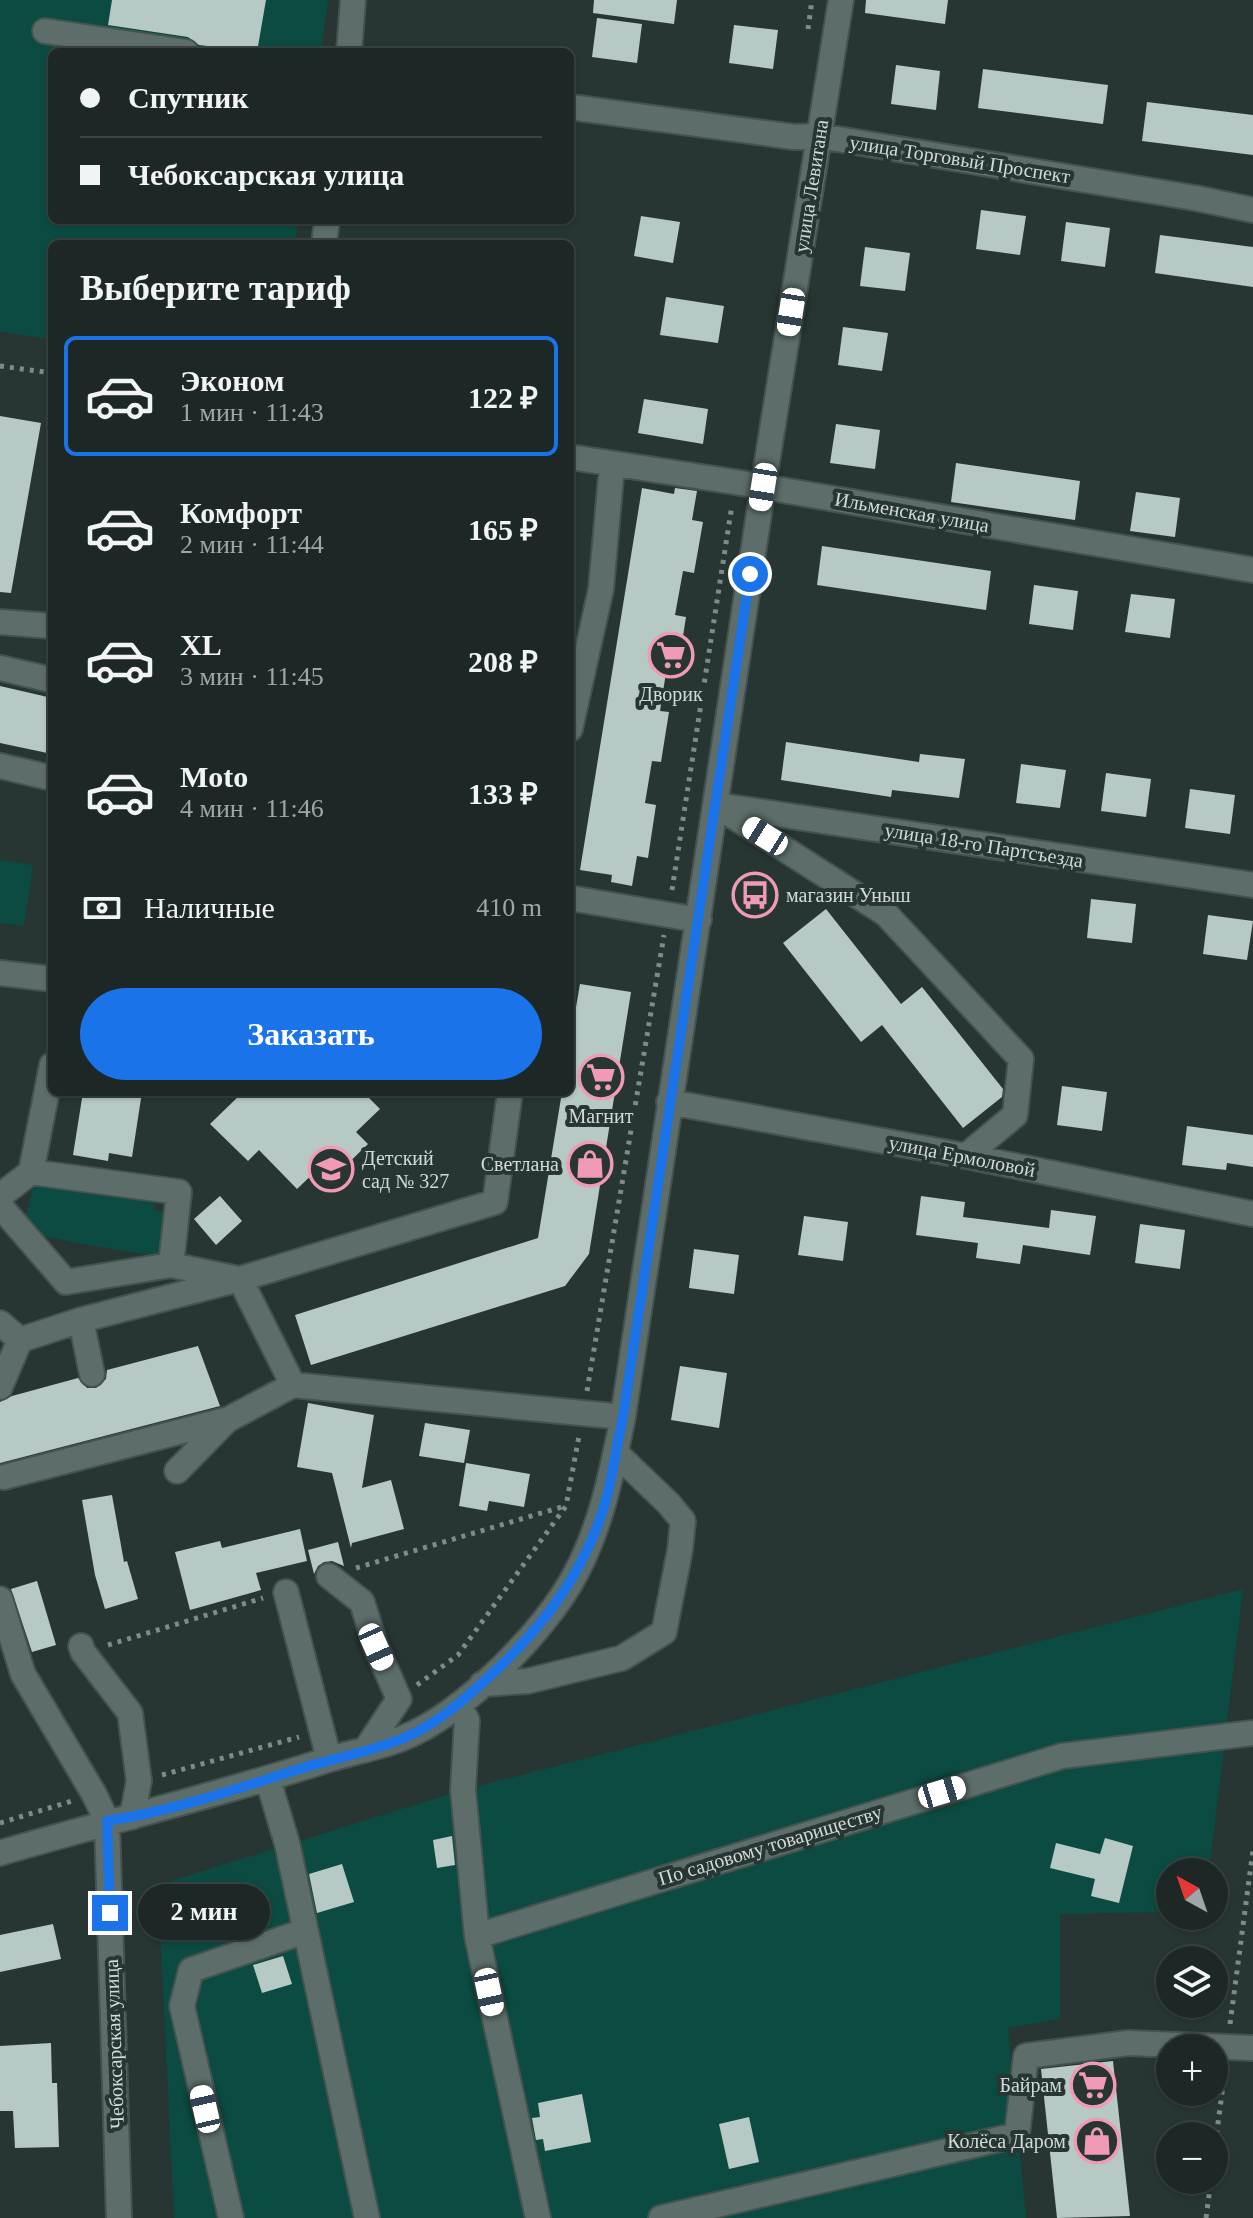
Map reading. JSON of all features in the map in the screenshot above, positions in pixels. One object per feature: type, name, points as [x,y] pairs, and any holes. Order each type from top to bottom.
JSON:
[{"type":"street","points":[[349,48],[353,0]]},
{"type":"street","name":"улица Левитана","points":[[0,1853],[107,1821],[268,1780],[404,1738],[458,1706],[519,1649],[550,1614],[575,1575],[592,1539],[606,1500],[623,1417],[763,487],[841,0]]},
{"type":"street","points":[[45,31],[159,48]]},
{"type":"street","name":"улица Торговый Проспект","points":[[574,108],[794,137],[819,136],[1253,210]]},
{"type":"street","name":"Ильменская улица","points":[[574,458],[1253,570]]},
{"type":"street","points":[[574,711],[601,589],[612,465]]},
{"type":"street","points":[[0,622],[48,626]]},
{"type":"street","points":[[0,668],[48,679]]},
{"type":"street","points":[[0,766],[48,777]]},
{"type":"street","points":[[716,805],[886,914],[1021,1059],[1015,1115],[966,1156]]},
{"type":"street","name":"улица 18-го Партсъезда","points":[[716,805],[1253,885]]},
{"type":"street","points":[[574,899],[699,920]]},
{"type":"street","points":[[0,973],[48,979]]},
{"type":"street","points":[[0,1196],[31,1172],[48,1085]]},
{"type":"street","points":[[0,1387],[20,1340],[81,1320],[240,1279],[495,1202],[509,1096]]},
{"type":"street","name":"улица Ермоловой","points":[[669,1102],[966,1156],[1253,1214]]},
{"type":"street","points":[[31,1172],[179,1192],[171,1265]]},
{"type":"street","points":[[0,1206],[66,1282],[171,1265],[240,1279]]},
{"type":"street","points":[[240,1279],[293,1385]]},
{"type":"street","points":[[81,1320],[92,1374]]},
{"type":"street","points":[[0,1323],[20,1340]]},
{"type":"street","points":[[4,1477],[229,1419],[293,1385],[623,1417]]},
{"type":"street","points":[[177,1471],[229,1419]]},
{"type":"street","points":[[482,1684],[528,1681],[622,1658],[664,1632],[683,1521],[616,1453]]},
{"type":"street","points":[[329,1576],[362,1602],[376,1647],[399,1699],[366,1749]]},
{"type":"street","points":[[286,1592],[329,1759]]},
{"type":"street","points":[[0,1599],[23,1674],[107,1821]]},
{"type":"street","points":[[81,1646],[130,1713],[139,1781],[132,1817]]},
{"type":"street","points":[[458,1706],[467,1720],[463,1790],[477,1936],[538,2218]]},
{"type":"street","name":"По садовому товариществу","points":[[477,1936],[1062,1756],[1253,1733]]},
{"type":"street","points":[[268,1780],[287,1843],[367,2218]]},
{"type":"street","name":"Чебоксарская улица","points":[[107,1821],[119,2218]]},
{"type":"street","points":[[231,2218],[182,2006],[191,1970],[305,1931]]},
{"type":"street","points":[[661,2218],[1017,2135],[1026,2056],[1128,2043],[1156,2044]]},
{"type":"street","points":[[1228,2046],[1253,2048]]},
{"type":"path","points":[[808,30],[812,0]]},
{"type":"path","points":[[0,366],[48,372]]},
{"type":"path","points":[[399,1699],[458,1655],[566,1506],[668,914],[735,482]]},
{"type":"path","points":[[139,1781],[323,1731]]},
{"type":"path","points":[[0,1823],[94,1794]]},
{"type":"path","points":[[1228,2046],[1243,1909],[1253,1850]]},
{"type":"path","points":[[1206,2218],[1209,2194]]},
{"type":"green space","points":[[0,0],[328,0],[322,48],[48,48],[48,224],[298,224],[296,240],[48,240],[48,339],[0,331]]},
{"type":"green space","points":[[0,860],[33,865],[24,926],[0,923]]},
{"type":"green space","points":[[35,1178],[155,1194],[153,1210],[171,1213],[168,1258],[23,1231]]},
{"type":"green space","points":[[1243,1589],[1211,1858],[1156,1858],[1156,1912],[1060,1914],[1060,2019],[1008,2028],[1026,2218],[174,2218],[158,1885],[463,1790]]},
{"type":"building","points":[[112,0],[266,0],[258,48],[199,45],[188,37],[108,25]]},
{"type":"building","points":[[594,0],[677,0],[674,24],[593,13]]},
{"type":"building","points":[[866,0],[948,0],[945,24],[865,13]]},
{"type":"building","points":[[597,18],[642,24],[637,63],[592,57]]},
{"type":"building","points":[[734,25],[778,30],[773,69],[729,63]]},
{"type":"building","points":[[896,65],[940,71],[936,110],[891,104]]},
{"type":"building","points":[[983,69],[1108,85],[1103,124],[978,108]]},
{"type":"building","points":[[1147,102],[1253,115],[1253,155],[1142,141]]},
{"type":"building","points":[[981,210],[1026,216],[1020,255],[976,249]]},
{"type":"building","points":[[641,216],[680,222],[673,263],[634,256]]},
{"type":"building","points":[[1066,222],[1110,228],[1105,267],[1061,261]]},
{"type":"building","points":[[1160,235],[1253,247],[1253,287],[1155,273]]},
{"type":"building","points":[[865,247],[910,253],[905,291],[860,286]]},
{"type":"building","points":[[666,297],[724,306],[718,343],[660,335]]},
{"type":"building","points":[[843,327],[888,333],[882,371],[838,365]]},
{"type":"building","points":[[644,399],[708,409],[703,444],[638,433]]},
{"type":"building","points":[[0,416],[41,423],[11,593],[0,592]]},
{"type":"building","points":[[836,424],[880,430],[875,469],[830,463]]},
{"type":"building","points":[[956,463],[1080,481],[1075,520],[951,502]]},
{"type":"building","points":[[642,488],[674,494],[675,488],[697,491],[692,520],[703,522],[694,573],[683,571],[675,615],[686,617],[678,668],[667,666],[660,711],[669,712],[661,762],[652,761],[645,803],[656,805],[648,858],[637,856],[632,886],[611,882],[612,875],[580,870]]},
{"type":"building","points":[[1136,492],[1180,498],[1175,537],[1130,531]]},
{"type":"building","points":[[822,546],[991,571],[986,610],[817,585]]},
{"type":"building","points":[[1034,585],[1078,591],[1073,630],[1029,624]]},
{"type":"building","points":[[1131,594],[1175,599],[1170,638],[1125,632]]},
{"type":"building","points":[[0,686],[48,697],[48,753],[0,743]]},
{"type":"building","points":[[786,742],[919,762],[920,754],[965,759],[959,798],[892,790],[891,797],[781,780]]},
{"type":"building","points":[[1021,764],[1066,770],[1060,808],[1016,803]]},
{"type":"building","points":[[1106,773],[1151,779],[1146,817],[1101,811]]},
{"type":"building","points":[[1190,789],[1235,795],[1230,834],[1185,828]]},
{"type":"building","points":[[1091,899],[1136,904],[1132,943],[1087,938]]},
{"type":"building","points":[[826,909],[901,1004],[922,987],[1003,1089],[1002,1097],[963,1128],[882,1025],[861,1042],[783,943]]},
{"type":"building","points":[[1208,915],[1253,921],[1247,960],[1203,954]]},
{"type":"building","points":[[580,984],[631,992],[589,1254],[565,1286],[311,1365],[295,1315],[538,1238],[561,1096],[574,1096],[574,1019]]},
{"type":"building","points":[[1062,1086],[1107,1092],[1102,1131],[1057,1125]]},
{"type":"building","points":[[82,1096],[141,1096],[132,1157],[109,1153],[108,1161],[73,1155]]},
{"type":"building","points":[[239,1096],[367,1096],[380,1109],[356,1132],[368,1144],[331,1180],[319,1168],[297,1189],[259,1150],[248,1161],[210,1124]]},
{"type":"building","points":[[1187,1126],[1253,1135],[1253,1167],[1227,1163],[1226,1170],[1182,1165]]},
{"type":"building","points":[[220,1196],[242,1221],[216,1245],[194,1219]]},
{"type":"building","points":[[921,1196],[965,1202],[963,1217],[1049,1228],[1051,1210],[1096,1216],[1090,1255],[1023,1245],[1020,1264],[976,1258],[978,1243],[916,1235]]},
{"type":"building","points":[[804,1216],[848,1222],[843,1261],[798,1255]]},
{"type":"building","points":[[1140,1224],[1185,1230],[1180,1269],[1135,1263]]},
{"type":"building","points":[[694,1249],[739,1255],[734,1294],[689,1288]]},
{"type":"building","points":[[198,1346],[220,1406],[0,1463],[0,1402],[78,1378],[87,1388],[96,1388],[106,1379],[107,1370]]},
{"type":"building","points":[[680,1366],[727,1373],[719,1428],[671,1420]]},
{"type":"building","points":[[308,1403],[374,1415],[362,1488],[391,1480],[404,1529],[352,1543],[351,1548],[332,1473],[297,1467]]},
{"type":"building","points":[[425,1423],[470,1430],[464,1463],[419,1456]]},
{"type":"building","points":[[466,1463],[530,1474],[524,1507],[489,1501],[487,1511],[459,1506]]},
{"type":"building","points":[[112,1495],[124,1562],[127,1561],[138,1599],[105,1609],[95,1575],[82,1500]]},
{"type":"building","points":[[300,1529],[307,1561],[256,1573],[261,1590],[190,1610],[175,1552],[220,1541],[222,1548]]},
{"type":"building","points":[[338,1542],[344,1566],[332,1561],[324,1562],[314,1574],[308,1550]]},
{"type":"building","points":[[37,1581],[56,1645],[32,1652],[11,1589]]},
{"type":"building","points":[[452,1836],[455,1865],[437,1868],[433,1840]]},
{"type":"building","points":[[1105,1838],[1133,1846],[1119,1903],[1091,1896],[1095,1879],[1050,1868],[1056,1843],[1100,1854]]},
{"type":"building","points":[[342,1864],[354,1902],[317,1913],[309,1874]]},
{"type":"building","points":[[53,1924],[61,1959],[0,1972],[0,1935]]},
{"type":"building","points":[[283,1956],[292,1984],[262,1993],[253,1965]]},
{"type":"building","points":[[51,2043],[52,2083],[57,2083],[59,2147],[15,2148],[13,2111],[0,2111],[0,2046]]},
{"type":"building","points":[[1113,2061],[1130,2216],[1057,2218],[1041,2069]]},
{"type":"building","points":[[582,2094],[591,2142],[545,2151],[543,2139],[536,2140],[532,2118],[540,2117],[538,2103]]},
{"type":"building","points":[[749,2117],[759,2162],[729,2169],[719,2124]]},
{"type":"place","name":"Дворик","points":[[671,655]]},
{"type":"place","name":"магазин Уныш","points":[[755,895]]},
{"type":"place","name":"Магнит","points":[[601,1077]]},
{"type":"place","name":"Светлана","points":[[590,1164]]},
{"type":"place","name":"Детский сад № 327","points":[[331,1169]]},
{"type":"place","name":"Байрам","points":[[1093,2085]]},
{"type":"place","name":"Колёса Даром","points":[[1097,2141]]},
{"type":"route","points":[[110,1913],[107,1821],[268,1780],[404,1738],[458,1706],[519,1649],[550,1614],[575,1575],[606,1500],[623,1417],[750,574]]}]
